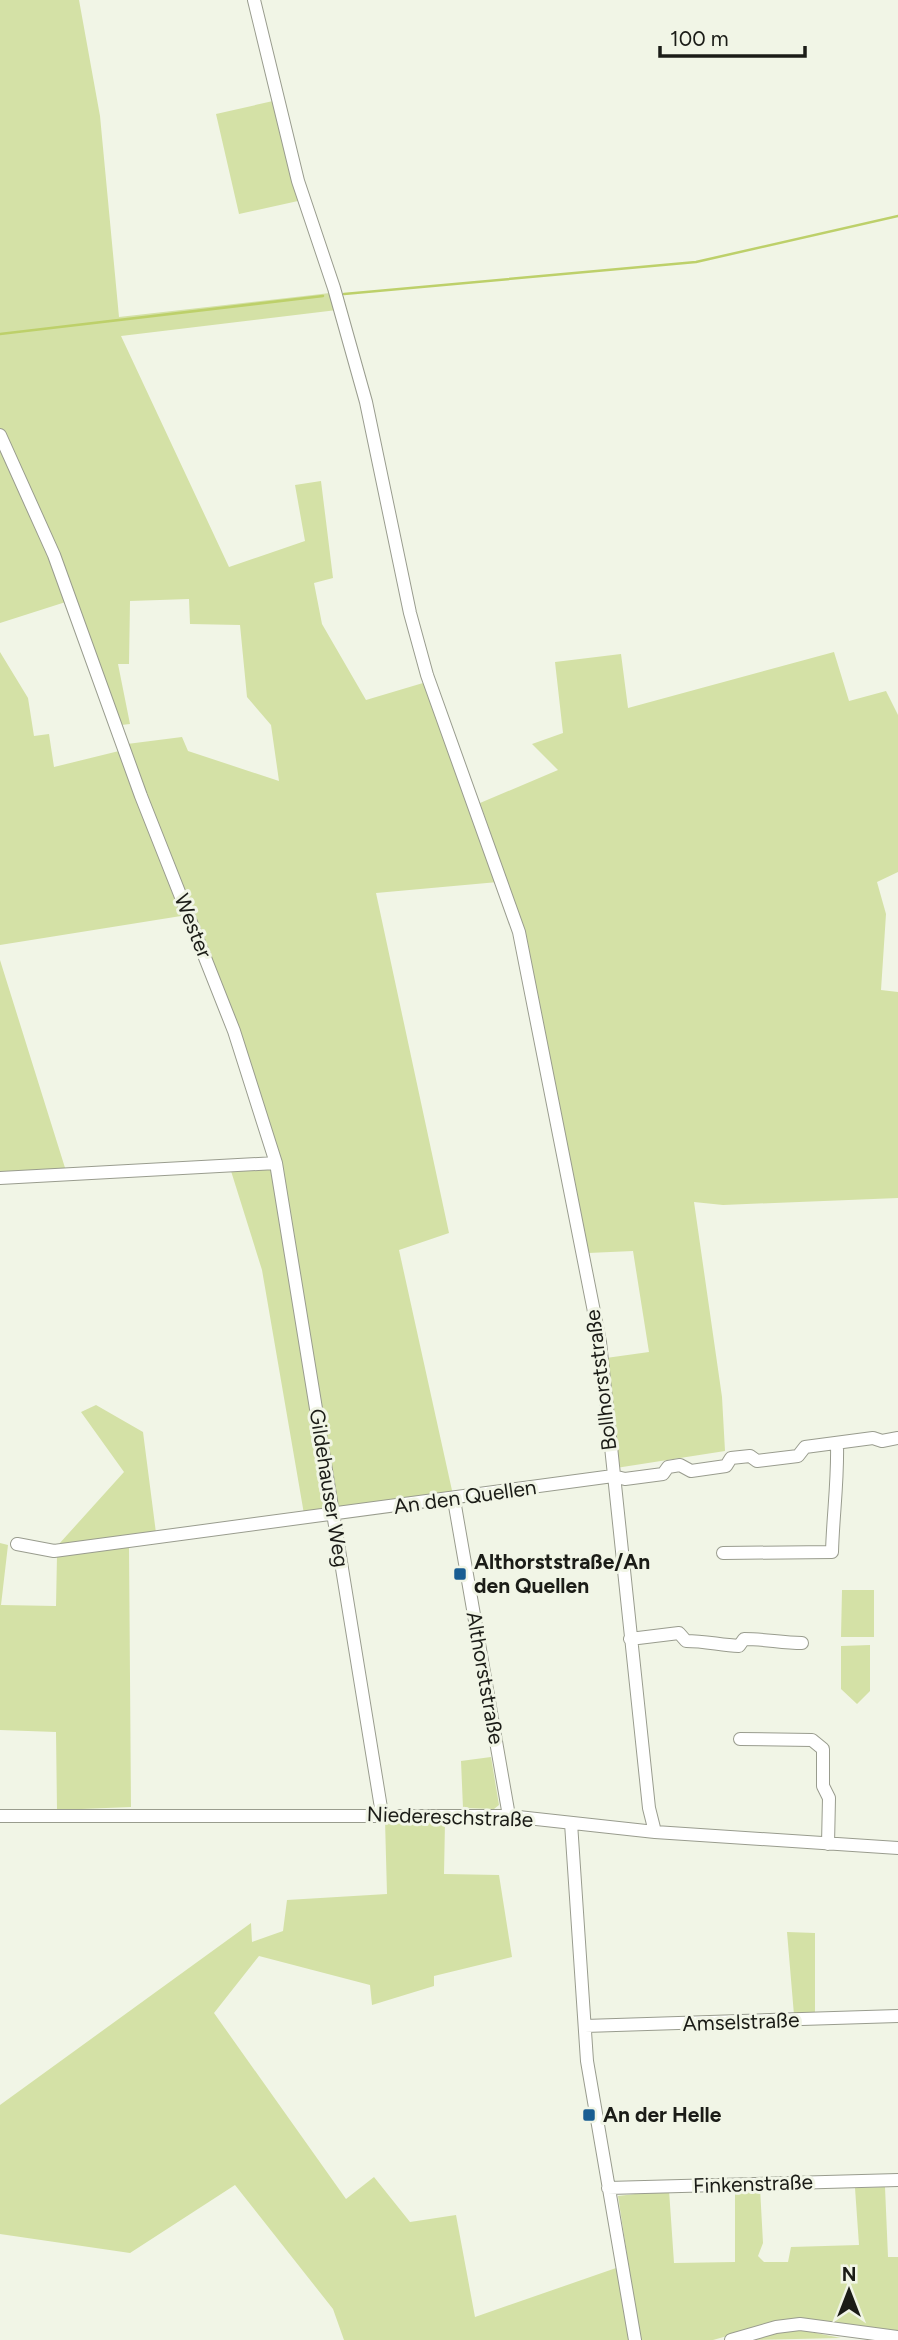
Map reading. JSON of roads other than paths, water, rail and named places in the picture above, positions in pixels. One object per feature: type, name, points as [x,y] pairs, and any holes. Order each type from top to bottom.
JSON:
[{"type":"street","name":"Bollhorststraße","points":[[254,0],[298,181],[334,288],[366,402],[410,613],[427,676],[519,932],[600,1342],[630,1639],[649,1808],[655,1832]]},
{"type":"street","name":"Wester","points":[[0,435],[54,555],[141,796],[234,1031],[276,1163]]},
{"type":"street","points":[[0,1178],[276,1163]]},
{"type":"street","name":"Gildehauser Weg","points":[[276,1163],[382,1814]]},
{"type":"street","name":"An den Quellen","points":[[17,1544],[54,1551],[454,1500],[613,1476],[625,1479],[663,1474],[668,1467],[680,1465],[691,1471],[726,1466],[731,1458],[750,1456],[757,1461],[798,1456],[805,1447],[873,1438],[882,1441],[898,1438]]},
{"type":"street","points":[[723,1553],[832,1552],[833,1502],[838,1494],[837,1444]]},
{"type":"street","name":"Althorststraße","points":[[454,1500],[509,1816]]},
{"type":"street","points":[[630,1639],[679,1633],[686,1641],[710,1641],[716,1645],[739,1646],[744,1639],[802,1643]]},
{"type":"street","points":[[740,1739],[812,1740],[823,1749],[823,1786],[829,1798],[828,1844]]},
{"type":"street","name":"Niedereschstraße","points":[[0,1816],[509,1816],[655,1832],[898,1848]]},
{"type":"street","points":[[571,1823],[587,2061],[635,2340]]},
{"type":"street","name":"Amselstraße","points":[[585,2026],[898,2016]]},
{"type":"street","name":"Finkenstraße","points":[[608,2188],[898,2180]]},
{"type":"street","points":[[731,2340],[776,2327],[800,2324],[898,2337]]},
{"type":"waterway","points":[[344,294],[696,262],[898,216]]},
{"type":"waterway","points":[[0,334],[323,296]]},
{"type":"place","name":"Althorststraße/An den Quellen","points":[[460,1574]]},
{"type":"place","name":"An der Helle","points":[[589,2115]]}]
